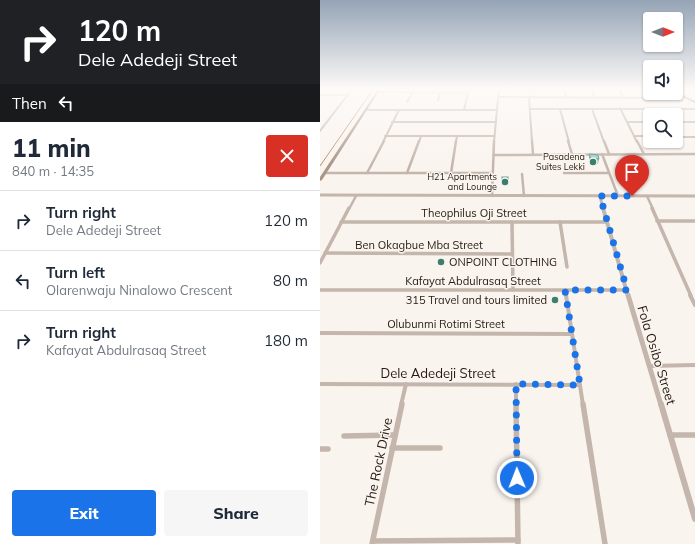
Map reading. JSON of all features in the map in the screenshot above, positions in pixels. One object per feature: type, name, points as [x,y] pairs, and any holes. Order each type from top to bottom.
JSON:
[{"type":"main road","points":[[320,173],[361,113]]},
{"type":"main road","points":[[320,180],[364,113]]},
{"type":"street","points":[[320,131],[334,113]]},
{"type":"street","points":[[367,173],[397,113]]},
{"type":"street","points":[[492,196],[496,113]]},
{"type":"street","points":[[530,113],[534,154]]},
{"type":"street","points":[[561,113],[572,154]]},
{"type":"street","points":[[594,113],[609,154]]},
{"type":"street","points":[[623,113],[644,154]]},
{"type":"street","points":[[392,122],[496,122]]},
{"type":"street","points":[[627,122],[643,122]]},
{"type":"street","points":[[683,122],[695,122]]},
{"type":"street","points":[[385,136],[494,136]]},
{"type":"street","points":[[407,173],[421,136]]},
{"type":"street","points":[[451,173],[457,136]]},
{"type":"street","points":[[634,136],[643,136]]},
{"type":"street","points":[[683,136],[695,137]]},
{"type":"street","points":[[602,154],[618,196]]},
{"type":"street","points":[[634,154],[643,171]]},
{"type":"street","points":[[494,155],[695,154]]},
{"type":"street","points":[[325,172],[492,173]]},
{"type":"street","points":[[564,173],[608,173]]},
{"type":"street","points":[[522,174],[524,196]]},
{"type":"street","points":[[621,174],[632,196]]},
{"type":"street","points":[[320,195],[695,196]]},
{"type":"street","points":[[320,263],[356,196]]},
{"type":"street","name":"Fola Osibo Street","points":[[600,196],[606,222],[695,519]]},
{"type":"street","points":[[647,196],[695,305]]},
{"type":"street","points":[[657,221],[695,221]]},
{"type":"street","name":"Theophilus Oji Street","points":[[341,222],[606,222]]},
{"type":"street","points":[[512,222],[513,290]]},
{"type":"street","points":[[560,222],[566,267]]},
{"type":"street","name":"Ben Okagbue Mba Street","points":[[325,253],[512,254]]},
{"type":"street","name":"Kafayat Abdulrasaq Street","points":[[320,290],[627,290]]},
{"type":"street","points":[[565,290],[605,544]]},
{"type":"street","name":"Olubunmi Rotimi Street","points":[[320,333],[572,334]]},
{"type":"street","points":[[649,366],[695,365]]},
{"type":"street","name":"Dele Adedeji Street","points":[[320,384],[580,385]]},
{"type":"street","name":"The Rock Drive","points":[[373,543],[406,384]]},
{"type":"street","points":[[373,543],[518,542],[516,384]]},
{"type":"street","points":[[344,436],[395,435]]},
{"type":"street","points":[[670,435],[695,435]]},
{"type":"street","points":[[392,448],[440,448]]},
{"type":"street","points":[[320,449],[328,449]]},
{"type":"building","points":[[589,154],[598,155],[599,159],[591,159]]},
{"type":"building","points":[[502,177],[508,177],[508,181],[502,181]]},
{"type":"waterway","points":[[320,166],[356,113]]},
{"type":"place","name":"Pasadena Suites Lekki","points":[[593,162]]},
{"type":"place","name":"H21 Apartments and Lounge","points":[[505,182]]},
{"type":"place","name":"ONPOINT CLOTHING","points":[[441,262]]},
{"type":"place","name":"315 Travel and tours limited","points":[[555,300]]},
{"type":"route","points":[[517,478],[516,384],[580,385],[565,290],[627,290],[606,222],[600,196],[632,196]]}]
